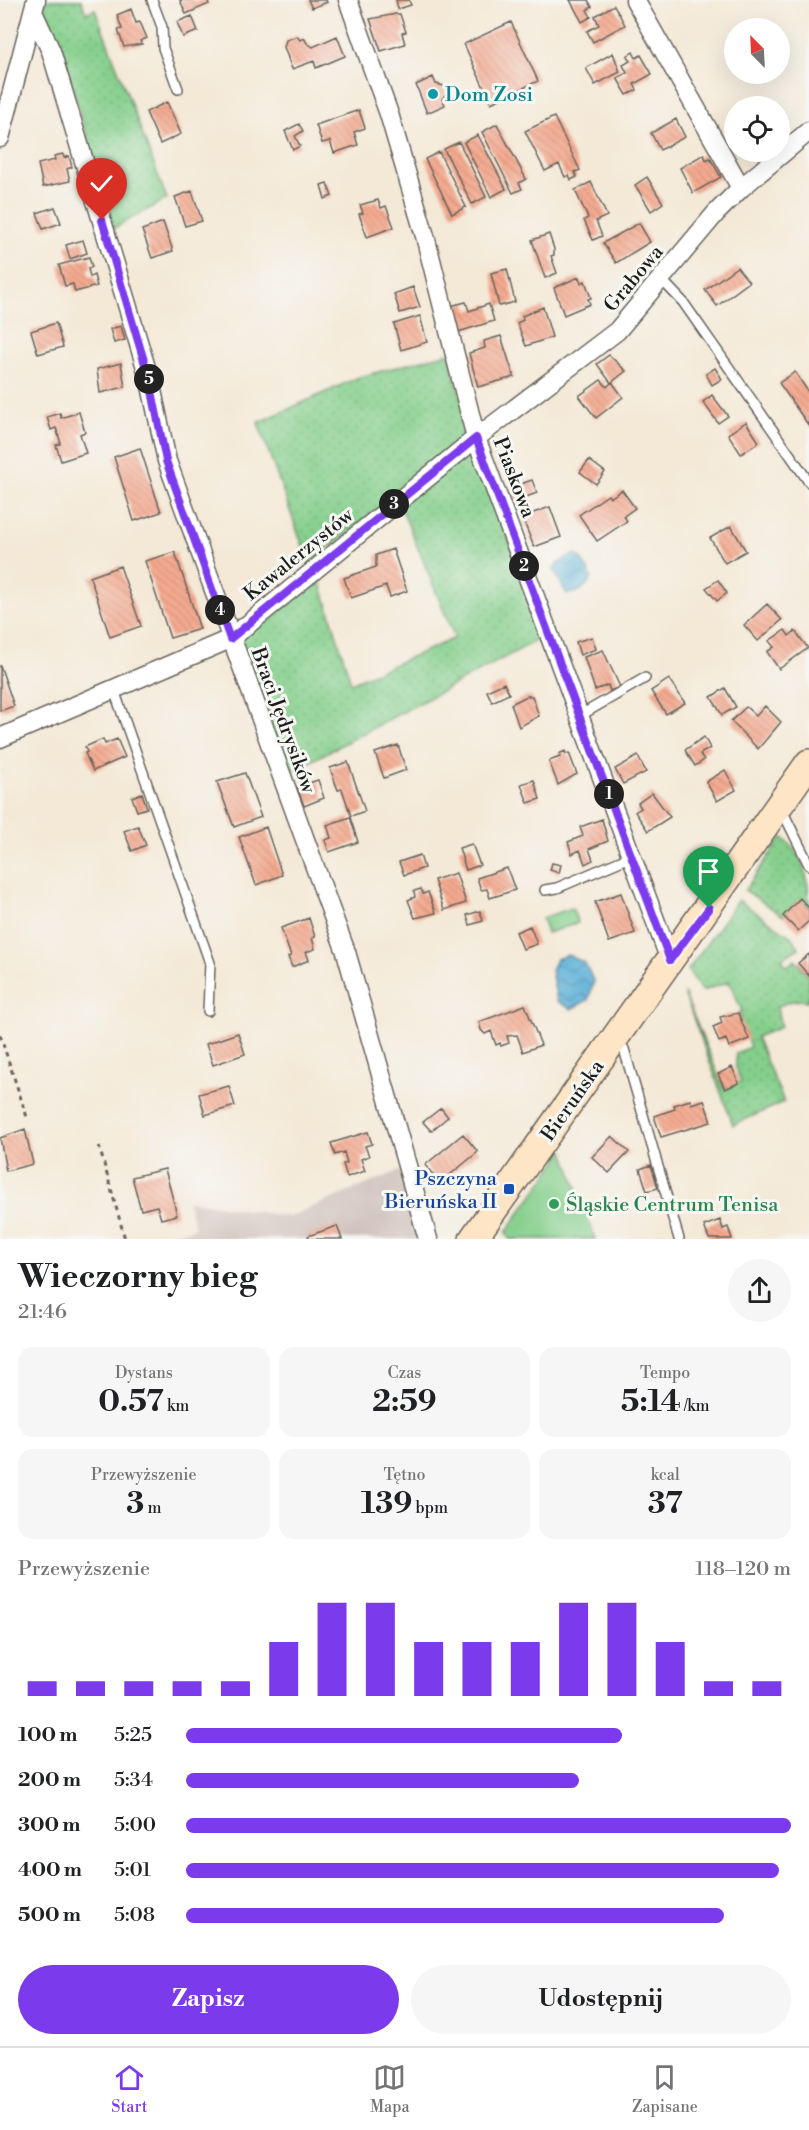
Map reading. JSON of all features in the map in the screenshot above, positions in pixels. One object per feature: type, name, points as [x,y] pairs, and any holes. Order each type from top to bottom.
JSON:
[{"type":"main road","name":"Bieruńska","points":[[473,1239],[809,763]]},
{"type":"street","name":"Piaskowa","points":[[348,0],[389,114],[425,236],[476,438],[670,960]]},
{"type":"street","points":[[635,0],[741,188]]},
{"type":"street","points":[[0,138],[34,6]]},
{"type":"street","name":"Braci Jędrysików","points":[[34,6],[55,62],[150,381],[166,461],[346,952],[428,1239]]},
{"type":"street","name":"Grabowa","points":[[476,438],[617,331],[716,213],[741,188],[809,131]]},
{"type":"street","name":"Kawalerzystów","points":[[0,738],[230,639],[476,438]]},
{"type":"lane","points":[[152,0],[162,27],[163,48],[178,89]]},
{"type":"lane","points":[[662,280],[683,303],[809,482]]},
{"type":"lane","points":[[581,716],[645,678]]},
{"type":"lane","points":[[114,690],[210,963],[208,1011]]},
{"type":"lane","points":[[779,806],[809,865]]},
{"type":"lane","points":[[545,890],[558,888],[632,856]]},
{"type":"lane","points":[[624,1049],[679,1239]]},
{"type":"path","points":[[0,1035],[28,1120]]},
{"type":"path","points":[[99,1146],[124,1239]]},
{"type":"shaded area","points":[[401,1170],[421,1239],[155,1239],[195,1228],[187,1200],[289,1217]]},
{"type":"green space","points":[[45,0],[81,0],[86,13],[95,9],[167,199],[113,229],[61,47],[45,13]]},
{"type":"green space","points":[[449,353],[471,437],[309,563],[258,423],[359,377]]},
{"type":"green space","points":[[473,445],[545,636],[287,774],[235,640],[318,573],[351,683],[455,638],[400,505]]},
{"type":"green space","points":[[782,837],[801,860],[807,878],[809,908],[800,899],[783,916],[745,890]]},
{"type":"green space","points":[[738,900],[793,938],[799,948],[781,959],[787,966],[795,960],[809,976],[809,1001],[792,1001],[777,1008],[781,1027],[756,1037],[784,1102],[733,1125],[684,993],[724,1089],[741,1082],[736,1068],[736,1053],[750,1047],[738,1013],[742,1011],[729,982],[702,991],[688,970]]},
{"type":"green space","points":[[572,908],[578,923],[547,933],[542,918]]},
{"type":"green space","name":"Śląskie Centrum Tenisa","points":[[564,1151],[595,1239],[509,1239],[506,1232]]},
{"type":"water","points":[[575,554],[581,558],[592,578],[578,592],[571,594],[566,593],[554,570],[556,564]]},
{"type":"water","points":[[568,955],[585,963],[594,982],[588,1000],[571,1009],[557,1001],[551,970],[556,959]]},
{"type":"building","points":[[180,0],[207,0],[209,4],[186,14]]},
{"type":"building","points":[[308,0],[326,0],[327,2],[312,8]]},
{"type":"building","points":[[396,0],[409,0],[411,5],[398,9]]},
{"type":"building","points":[[570,0],[588,0],[592,7],[587,10],[591,17],[582,22]]},
{"type":"building","points":[[614,5],[625,25],[593,42],[587,31],[599,25],[595,16]]},
{"type":"building","points":[[131,9],[136,23],[140,22],[147,38],[140,41],[142,44],[124,47],[118,30],[122,29],[117,15]]},
{"type":"building","points":[[400,14],[406,32],[402,33],[405,44],[381,51],[370,19]]},
{"type":"building","points":[[192,16],[198,31],[183,37],[177,22]]},
{"type":"building","points":[[511,22],[538,81],[491,103],[464,44]]},
{"type":"building","points":[[297,36],[300,40],[304,38],[313,47],[337,36],[345,56],[316,68],[314,61],[292,69],[284,47],[286,40]]},
{"type":"building","points":[[633,52],[636,58],[641,55],[652,74],[634,84],[637,90],[627,95],[617,78],[627,73],[623,65],[630,61],[627,56]]},
{"type":"building","points":[[613,53],[620,72],[595,85],[586,68]]},
{"type":"building","name":"Dom Zosi","points":[[433,77],[436,84],[444,86],[447,92],[442,99],[445,105],[427,113],[416,85]]},
{"type":"building","points":[[167,102],[181,134],[160,144],[146,112]]},
{"type":"building","points":[[359,110],[365,128],[354,132],[358,145],[334,153],[330,141],[322,143],[316,125]]},
{"type":"building","points":[[554,117],[580,170],[575,172],[577,177],[571,180],[569,175],[565,177],[559,164],[545,171],[525,131]]},
{"type":"building","points":[[676,119],[685,137],[660,150],[651,133]]},
{"type":"building","points":[[299,124],[303,131],[295,136],[300,146],[293,150],[285,131]]},
{"type":"building","points":[[497,124],[526,179],[519,183],[522,189],[513,193],[482,132]]},
{"type":"building","points":[[478,135],[506,189],[491,197],[464,142]]},
{"type":"building","points":[[459,142],[486,197],[472,204],[444,149]]},
{"type":"building","points":[[439,152],[466,207],[452,214],[425,159]]},
{"type":"building","points":[[63,154],[64,158],[69,156],[72,167],[67,169],[70,181],[43,187],[38,164],[55,160],[54,156]]},
{"type":"building","points":[[704,154],[706,160],[710,158],[721,177],[693,193],[680,168]]},
{"type":"building","points":[[647,177],[663,203],[651,211],[635,185]]},
{"type":"building","points":[[591,182],[607,216],[596,221],[602,236],[593,240],[584,220],[588,218],[575,190]]},
{"type":"building","points":[[327,183],[332,196],[325,199],[321,185]]},
{"type":"building","points":[[192,191],[202,221],[185,226],[175,197]]},
{"type":"building","points":[[378,200],[381,208],[386,206],[394,227],[367,237],[359,214],[363,213],[360,205]]},
{"type":"building","points":[[55,207],[61,223],[43,229],[37,213]]},
{"type":"building","points":[[163,222],[173,251],[152,258],[142,230]]},
{"type":"building","points":[[639,223],[650,242],[616,263],[603,243]]},
{"type":"building","points":[[549,234],[554,249],[554,255],[551,256],[557,273],[545,278],[532,240]]},
{"type":"building","points":[[83,240],[87,253],[70,259],[66,245]]},
{"type":"building","points":[[89,257],[92,267],[88,269],[90,277],[94,275],[97,286],[75,292],[73,284],[65,286],[59,265]]},
{"type":"building","points":[[737,267],[749,282],[717,306],[705,290]]},
{"type":"building","points":[[507,269],[515,302],[499,306],[491,273]]},
{"type":"building","points":[[579,277],[581,283],[585,281],[591,298],[588,299],[590,304],[564,315],[554,288]]},
{"type":"building","points":[[413,287],[420,307],[400,313],[394,294]]},
{"type":"building","points":[[466,302],[469,311],[489,304],[494,321],[458,332],[450,306]]},
{"type":"building","points":[[543,307],[552,337],[526,346],[517,323],[523,320],[522,316]]},
{"type":"building","points":[[420,316],[427,342],[401,350],[394,324]]},
{"type":"building","points":[[56,323],[63,347],[38,354],[31,331]]},
{"type":"building","points":[[121,326],[125,340],[114,343],[110,329]]},
{"type":"building","points":[[501,336],[514,377],[478,387],[469,353],[485,348],[484,341]]},
{"type":"building","points":[[609,355],[626,371],[611,383],[597,364]]},
{"type":"building","points":[[121,363],[125,387],[100,393],[97,369]]},
{"type":"building","points":[[715,368],[722,379],[712,385],[706,374]]},
{"type":"building","points":[[795,372],[809,393],[809,426],[779,383]]},
{"type":"building","points":[[601,380],[607,387],[612,382],[623,397],[596,418],[579,396]]},
{"type":"building","points":[[712,395],[728,416],[718,423],[703,402]]},
{"type":"building","points":[[79,412],[85,432],[80,434],[86,453],[61,461],[56,445],[60,444],[60,440],[56,428],[51,430],[47,417],[60,413],[61,418]]},
{"type":"building","points":[[746,422],[759,442],[741,454],[728,434]]},
{"type":"building","points":[[140,448],[161,512],[134,521],[114,457]]},
{"type":"building","points":[[589,460],[605,472],[596,484],[580,472]]},
{"type":"building","points":[[532,480],[537,493],[515,501],[510,488]]},
{"type":"building","points":[[622,490],[635,508],[624,516],[627,521],[597,541],[579,515],[608,495],[610,498]]},
{"type":"building","points":[[550,507],[561,537],[534,547],[522,517]]},
{"type":"building","points":[[731,526],[746,551],[725,563],[710,538]]},
{"type":"building","points":[[393,549],[407,591],[390,597],[386,586],[351,598],[344,578],[376,567],[376,555]]},
{"type":"building","points":[[175,552],[200,629],[170,638],[145,561]]},
{"type":"building","points":[[120,566],[141,626],[110,637],[90,577]]},
{"type":"building","points":[[718,580],[727,593],[717,601],[706,588]]},
{"type":"building","points":[[767,604],[782,620],[758,641],[744,625]]},
{"type":"building","points":[[785,630],[789,636],[795,631],[808,648],[779,669],[767,652],[774,647],[769,641]]},
{"type":"building","points":[[592,637],[596,649],[580,655],[576,642]]},
{"type":"building","points":[[603,650],[620,687],[610,691],[608,685],[595,690],[584,657]]},
{"type":"building","points":[[0,665],[14,706],[0,711]]},
{"type":"building","points":[[669,679],[685,703],[666,714],[651,691]]},
{"type":"building","points":[[504,683],[509,694],[492,702],[487,691]]},
{"type":"building","points":[[725,688],[736,707],[722,715],[711,697]]},
{"type":"building","points":[[532,696],[539,716],[519,727],[511,704]]},
{"type":"building","points":[[765,706],[781,722],[758,749],[731,721],[746,707],[756,716]]},
{"type":"building","points":[[704,737],[710,748],[700,754],[704,760],[695,766],[685,750]]},
{"type":"building","points":[[103,739],[105,744],[117,739],[125,757],[93,771],[85,753],[87,752],[85,747]]},
{"type":"building","points":[[398,745],[406,770],[384,778],[375,753]]},
{"type":"building","points":[[565,751],[566,754],[569,753],[577,774],[558,785],[549,761],[560,757],[559,754]]},
{"type":"building","points":[[638,756],[646,772],[623,784],[615,769]]},
{"type":"building","points":[[348,762],[365,811],[351,816],[342,789],[338,790],[330,768]]},
{"type":"building","points":[[725,770],[736,790],[717,801],[706,782]]},
{"type":"building","points":[[245,773],[261,817],[234,827],[217,782]]},
{"type":"building","points":[[318,780],[324,798],[304,806],[297,787]]},
{"type":"building","points":[[534,780],[540,799],[528,803],[521,784]]},
{"type":"building","points":[[142,793],[147,808],[137,811],[132,797]]},
{"type":"building","points":[[652,793],[670,817],[648,831],[635,812],[641,808],[638,803]]},
{"type":"building","points":[[350,817],[358,842],[329,852],[325,840],[331,838],[327,825]]},
{"type":"building","points":[[602,819],[608,841],[589,849],[593,860],[585,864],[580,850],[572,854],[568,842],[583,836],[580,827]]},
{"type":"building","points":[[138,826],[146,845],[132,851],[124,831]]},
{"type":"building","points":[[266,827],[282,875],[256,885],[239,837]]},
{"type":"building","points":[[472,844],[480,865],[466,870],[459,848]]},
{"type":"building","points":[[420,855],[424,868],[404,875],[399,862]]},
{"type":"building","points":[[552,863],[561,865],[559,873],[550,870]]},
{"type":"building","points":[[507,868],[515,890],[490,898],[487,889],[481,890],[477,878]]},
{"type":"building","points":[[456,873],[466,903],[444,910],[434,880]]},
{"type":"building","points":[[421,889],[423,894],[428,892],[436,913],[415,918],[408,900],[415,897],[414,891]]},
{"type":"building","points":[[621,893],[635,933],[609,942],[595,902]]},
{"type":"building","points":[[800,898],[809,908],[809,921],[798,931],[783,916]]},
{"type":"building","points":[[480,911],[483,921],[470,925],[467,915]]},
{"type":"building","points":[[309,918],[315,937],[312,938],[315,949],[306,952],[309,960],[292,967],[288,957],[291,956],[281,928]]},
{"type":"building","points":[[530,926],[537,944],[523,949],[516,932]]},
{"type":"building","points":[[809,954],[809,976],[798,963]]},
{"type":"building","points":[[525,1005],[541,1045],[523,1052],[517,1035],[507,1036],[509,1043],[501,1046],[500,1043],[496,1045],[491,1031],[485,1034],[481,1030],[479,1022]]},
{"type":"building","points":[[738,1013],[749,1039],[729,1047],[726,1039],[719,1042],[713,1027],[722,1023],[720,1017]]},
{"type":"building","points":[[238,1033],[245,1054],[213,1065],[206,1044]]},
{"type":"building","points":[[732,1067],[739,1083],[725,1089],[718,1074]]},
{"type":"building","points":[[229,1086],[235,1106],[205,1115],[199,1094]]},
{"type":"building","points":[[690,1100],[691,1104],[704,1100],[711,1122],[661,1137],[654,1116],[675,1109],[674,1105]]},
{"type":"building","points":[[441,1108],[448,1117],[431,1131],[423,1122]]},
{"type":"building","points":[[25,1129],[33,1164],[6,1171],[0,1138]]},
{"type":"building","points":[[368,1132],[372,1144],[365,1146],[369,1156],[361,1159],[365,1171],[347,1177],[343,1164],[347,1163],[344,1152],[335,1155],[331,1143]]},
{"type":"building","points":[[463,1134],[478,1152],[440,1183],[425,1165]]},
{"type":"building","points":[[612,1136],[629,1152],[609,1173],[592,1157]]},
{"type":"building","points":[[651,1165],[658,1188],[647,1191],[640,1169]]},
{"type":"building","points":[[165,1169],[177,1215],[161,1219],[157,1206],[141,1210],[132,1177]]},
{"type":"building","points":[[720,1220],[723,1229],[728,1227],[732,1239],[709,1239],[704,1226]]},
{"type":"building","points":[[337,1226],[342,1239],[309,1239],[308,1236]]},
{"type":"place","name":"Dom Zosi","points":[[433,94]]},
{"type":"place","name":"Pszczyna Bieruńska II","points":[[509,1189]]},
{"type":"place","name":"Śląskie Centrum Tenisa","points":[[554,1204]]},
{"type":"route","points":[[102,220],[150,381],[166,461],[230,639],[476,438],[670,960],[709,908]]}]
